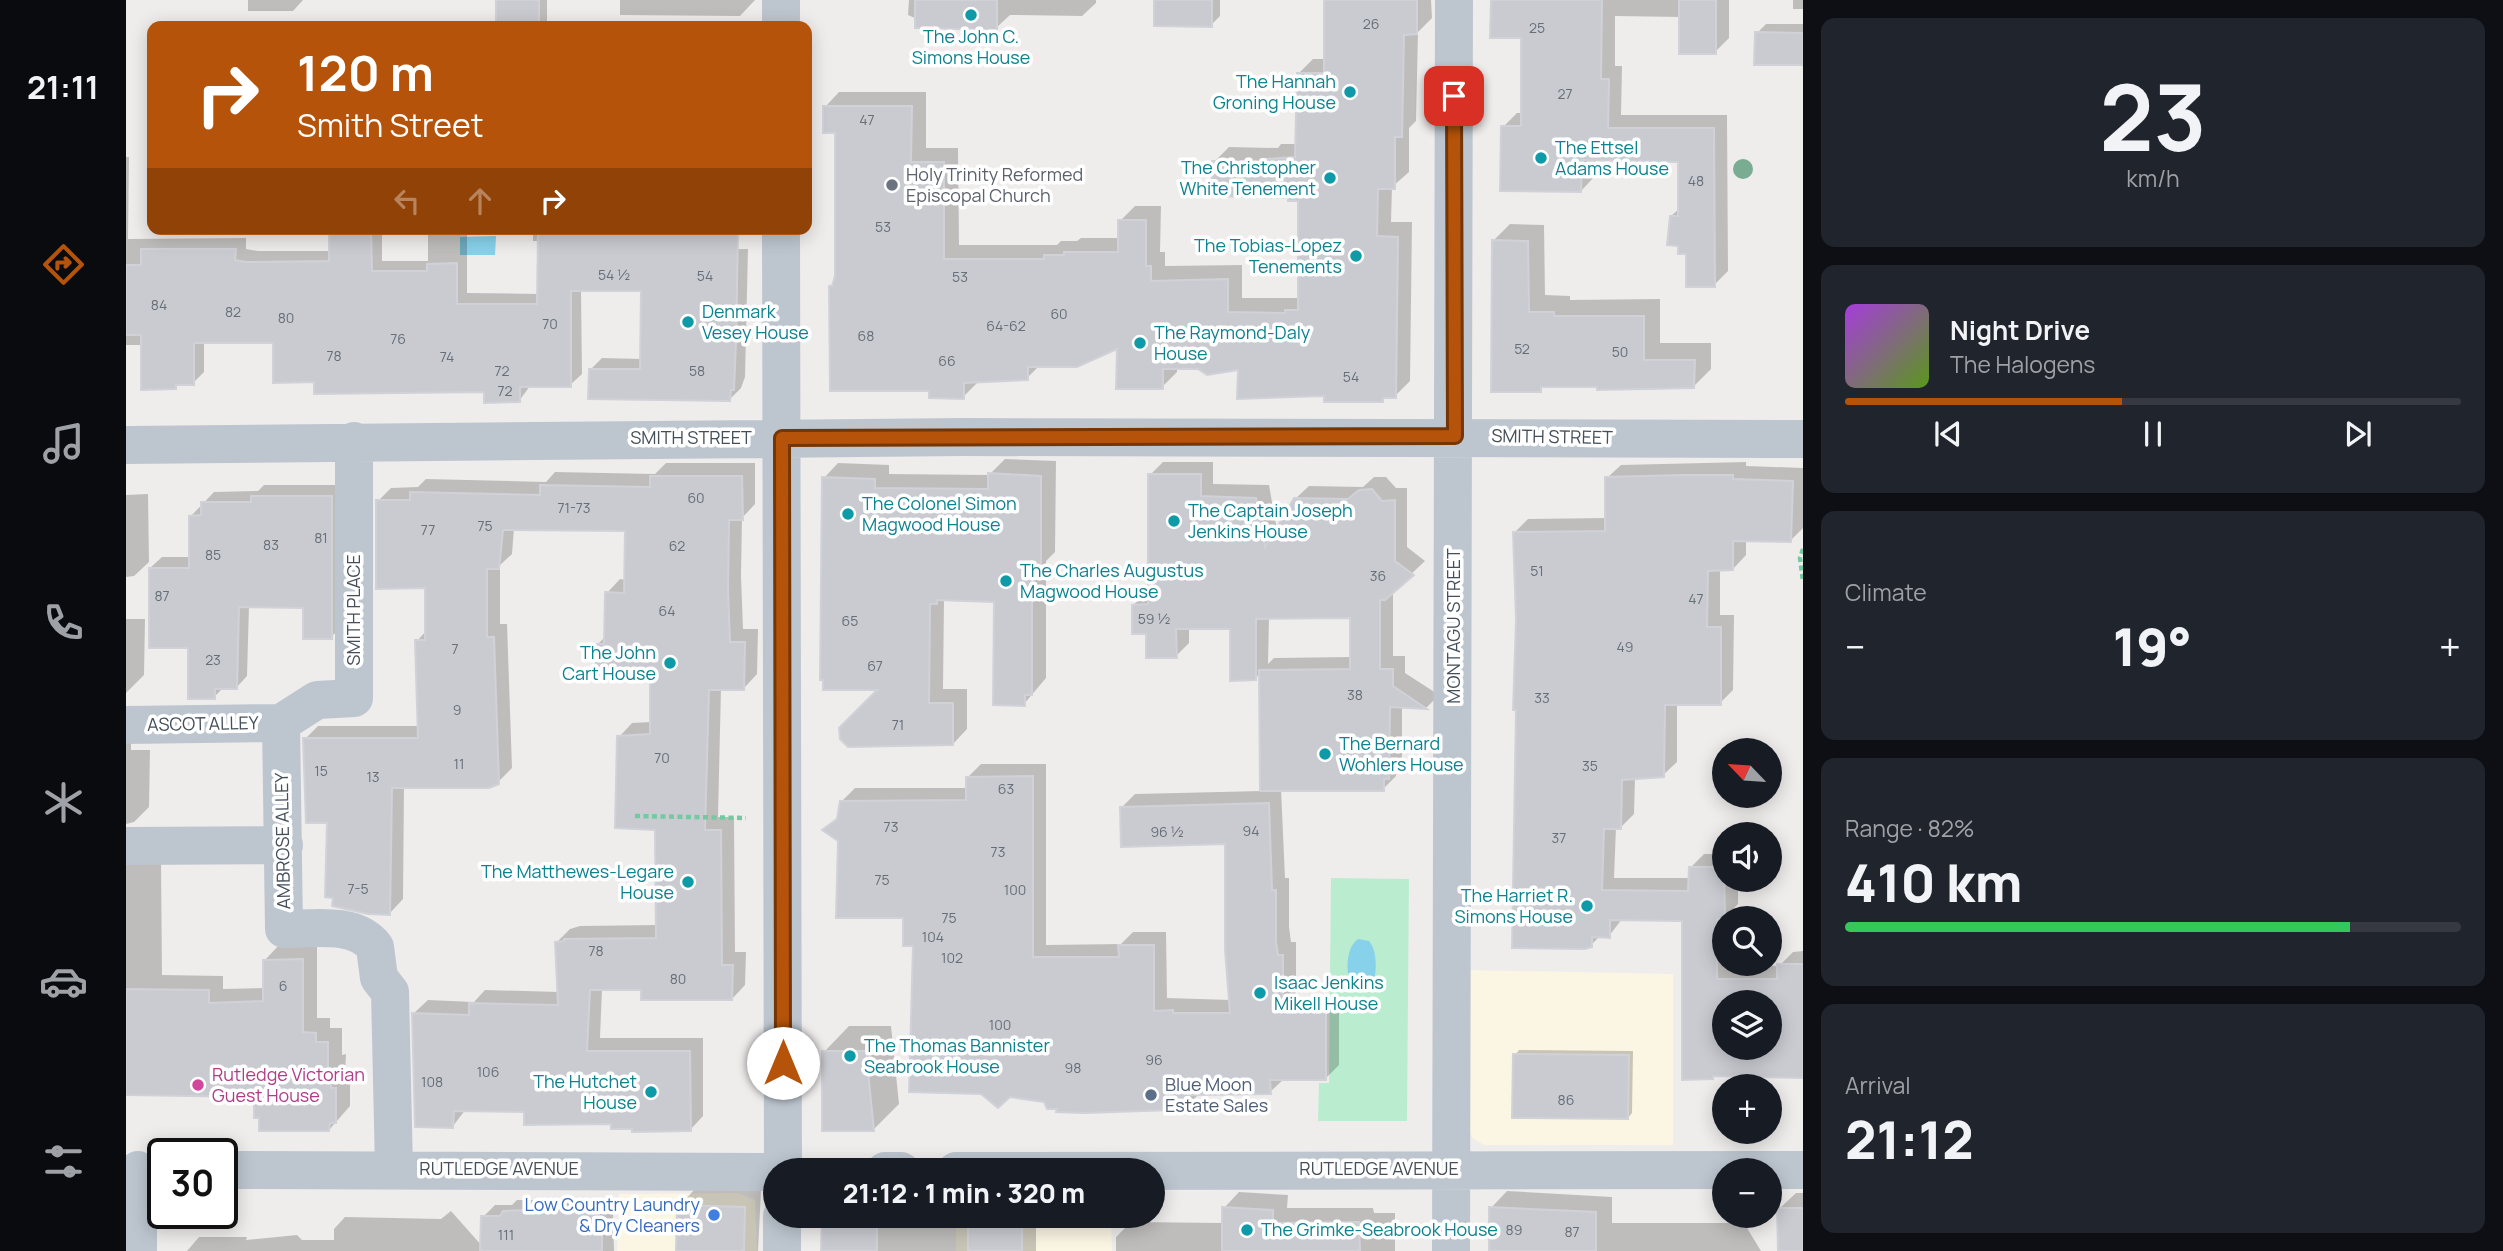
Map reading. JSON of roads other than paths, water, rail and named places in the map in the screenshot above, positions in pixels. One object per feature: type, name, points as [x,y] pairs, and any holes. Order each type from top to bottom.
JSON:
[{"type":"street","points":[[781,0],[781,21]]},
{"type":"street","name":"MONTAGU STREET","points":[[1451,1251],[1454,0]]},
{"type":"street","points":[[781,235],[782,1158]]},
{"type":"street","name":"SMITH STREET","points":[[126,445],[782,438],[1455,436],[1803,439]]},
{"type":"street","name":"SMITH PLACE","points":[[281,723],[317,700],[354,698],[354,441]]},
{"type":"street","name":"ASCOT ALLEY","points":[[126,725],[281,723]]},
{"type":"street","name":"AMBROSE ALLEY","points":[[281,723],[284,929],[347,930],[370,941],[379,956],[379,978],[390,992],[394,1169]]},
{"type":"street","points":[[126,846],[284,845]]},
{"type":"street","points":[[138,1251],[142,1170]]},
{"type":"street","name":"RUTLEDGE AVENUE","points":[[238,1170],[763,1171]]},
{"type":"street","name":"RUTLEDGE AVENUE","points":[[1165,1170],[1803,1170]]},
{"type":"street","points":[[782,1228],[782,1251]]},
{"type":"water","points":[[496,236],[495,255],[460,255],[460,237]]},
{"type":"water","points":[[1358,939],[1369,941],[1375,957],[1374,982],[1372,987],[1364,992],[1353,989],[1348,970],[1349,955]]},
{"type":"place","name":"The John C. Simons House","points":[[971,15]]},
{"type":"place","name":"The Hannah Groning House","points":[[1350,92]]},
{"type":"place","name":"The Ettsel Adams House","points":[[1541,158]]},
{"type":"place","name":"The Christopher White Tenement","points":[[1330,178]]},
{"type":"place","name":"Holy Trinity Reformed Episcopal Church","points":[[892,185]]},
{"type":"place","name":"The Tobias-Lopez Tenements","points":[[1356,256]]},
{"type":"place","name":"Denmark Vesey House","points":[[688,322]]},
{"type":"place","name":"The Raymond-Daly House","points":[[1140,343]]},
{"type":"place","name":"The Colonel Simon Magwood House","points":[[848,514]]},
{"type":"place","name":"The Captain Joseph Jenkins House","points":[[1174,521]]},
{"type":"place","name":"The Charles Augustus Magwood House","points":[[1006,581]]},
{"type":"place","name":"The John Cart House","points":[[670,663]]},
{"type":"place","name":"The Bernard Wohlers House","points":[[1325,754]]},
{"type":"place","name":"The Matthewes-Legare House","points":[[688,882]]},
{"type":"place","name":"The Harriet R. Simons House","points":[[1587,906]]},
{"type":"place","name":"Isaac Jenkins Mikell House","points":[[1260,993]]},
{"type":"place","name":"The Thomas Bannister Seabrook House","points":[[850,1056]]},
{"type":"place","name":"Rutledge Victorian Guest House","points":[[198,1085]]},
{"type":"place","name":"The Hutchet House","points":[[651,1092]]},
{"type":"place","name":"Blue Moon Estate Sales","points":[[1151,1095]]},
{"type":"place","name":"Low Country Laundry & Dry Cleaners","points":[[714,1215]]},
{"type":"place","name":"The Grimke-Seabrook House","points":[[1247,1230]]}]
